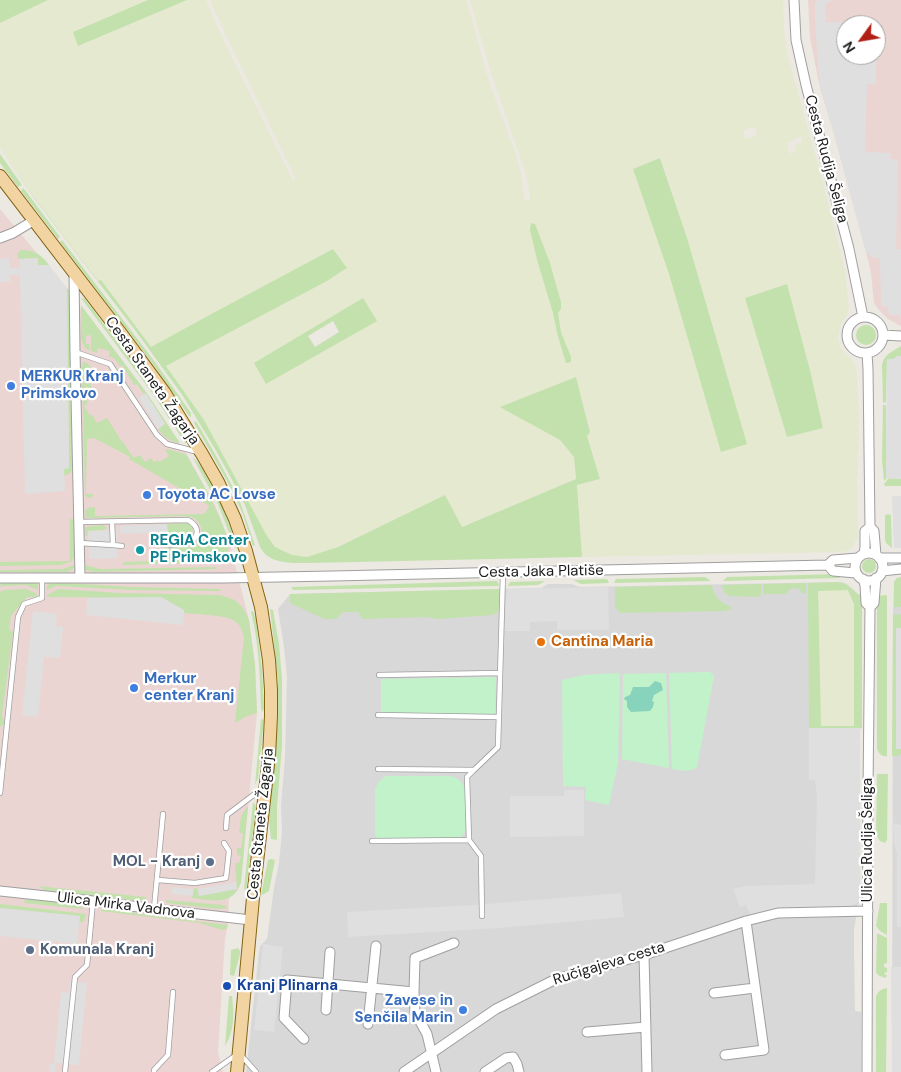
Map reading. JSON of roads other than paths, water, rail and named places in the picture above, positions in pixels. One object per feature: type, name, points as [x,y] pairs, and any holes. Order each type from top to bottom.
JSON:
[{"type":"main road","name":"Cesta Staneta Žagarja","points":[[0,176],[164,392],[202,454],[236,520],[261,607],[269,660],[271,726],[237,1072]]},
{"type":"street","name":"Cesta Rudija Šeliga","points":[[794,0],[796,40],[849,249],[863,317]]},
{"type":"street","points":[[0,238],[13,234],[33,221]]},
{"type":"street","points":[[74,274],[80,577]]},
{"type":"street","points":[[869,317],[881,327],[883,335],[878,348],[867,353],[855,350],[850,344],[848,332],[851,324],[858,318],[869,317]]},
{"type":"street","points":[[883,335],[901,336]]},
{"type":"street","points":[[867,353],[870,527],[874,531],[878,556],[882,564],[879,575]]},
{"type":"street","points":[[870,527],[865,531],[866,546],[855,565],[860,576],[870,580],[879,575],[901,569]]},
{"type":"street","points":[[861,556],[870,553],[878,556],[901,558]]},
{"type":"street","name":"Cesta Jaka Platiše","points":[[253,577],[828,565],[833,560],[861,556]]},
{"type":"street","name":"Cesta Jaka Platiše","points":[[828,565],[833,571],[860,576]]},
{"type":"street","name":"Ulica Rudija Šeliga","points":[[867,1072],[870,607],[874,603],[879,575]]},
{"type":"street","name":"Ulica Rudija Šeliga","points":[[860,576],[865,585],[866,603],[870,607]]},
{"type":"street","points":[[0,578],[253,577]]},
{"type":"street","name":"Ulica Mirka Vadnova","points":[[0,891],[251,920]]},
{"type":"street","name":"Ručigajeva cesta","points":[[404,1072],[496,1010],[556,979],[644,955],[746,921],[778,913],[868,911]]},
{"type":"street","points":[[725,1056],[764,1050],[746,921]]},
{"type":"street","points":[[436,1072],[427,1034],[415,1012],[415,958],[454,943]]},
{"type":"street","points":[[368,1024],[376,946]]},
{"type":"street","points":[[326,1010],[330,952]]},
{"type":"street","points":[[644,955],[647,1072]]},
{"type":"street","points":[[304,1039],[284,1018],[287,980],[414,992]]},
{"type":"street","points":[[714,993],[755,988]]},
{"type":"street","points":[[587,1032],[646,1027]]},
{"type":"street","points":[[485,1072],[506,1058],[513,1058],[519,1072]]},
{"type":"lane","points":[[75,352],[110,364],[157,435],[167,444],[202,454]]},
{"type":"lane","points":[[78,522],[188,520],[196,526],[196,536],[192,541],[187,543],[157,544]]},
{"type":"lane","points":[[112,522],[114,545]]},
{"type":"lane","points":[[79,543],[122,546]]},
{"type":"lane","points":[[482,916],[482,856],[469,840],[467,777],[498,747],[503,573]]},
{"type":"lane","points":[[0,793],[18,616],[24,604],[42,598],[42,578]]},
{"type":"lane","points":[[379,675],[500,673]]},
{"type":"lane","points":[[378,715],[499,717]]},
{"type":"lane","points":[[378,769],[474,770]]},
{"type":"lane","points":[[226,828],[227,815],[265,786]]},
{"type":"lane","points":[[154,909],[163,814]]},
{"type":"lane","points":[[372,841],[469,840]]},
{"type":"lane","points":[[158,880],[195,884],[226,878],[229,852],[224,843]]},
{"type":"lane","points":[[65,1072],[75,978],[87,965],[93,901]]},
{"type":"lane","points":[[154,1072],[168,1054],[173,992]]},
{"type":"lane","points":[[212,1072],[239,1053],[256,1072]]},
{"type":"place","name":"MERKUR Kranj Primskovo","points":[[11,386]]},
{"type":"place","name":"Toyota AC Lovse","points":[[147,495]]},
{"type":"place","name":"REGIA Center PE Primskovo","points":[[140,550]]},
{"type":"place","name":"Cantina Maria","points":[[541,642]]},
{"type":"place","name":"Merkur center Kranj","points":[[134,688]]},
{"type":"place","name":"MOL - Kranj","points":[[210,862]]},
{"type":"place","name":"Komunala Kranj","points":[[30,950]]},
{"type":"place","name":"Kranj Plinarna","points":[[227,986]]},
{"type":"place","name":"Zavese in Senčila Marin","points":[[463,1010]]}]
